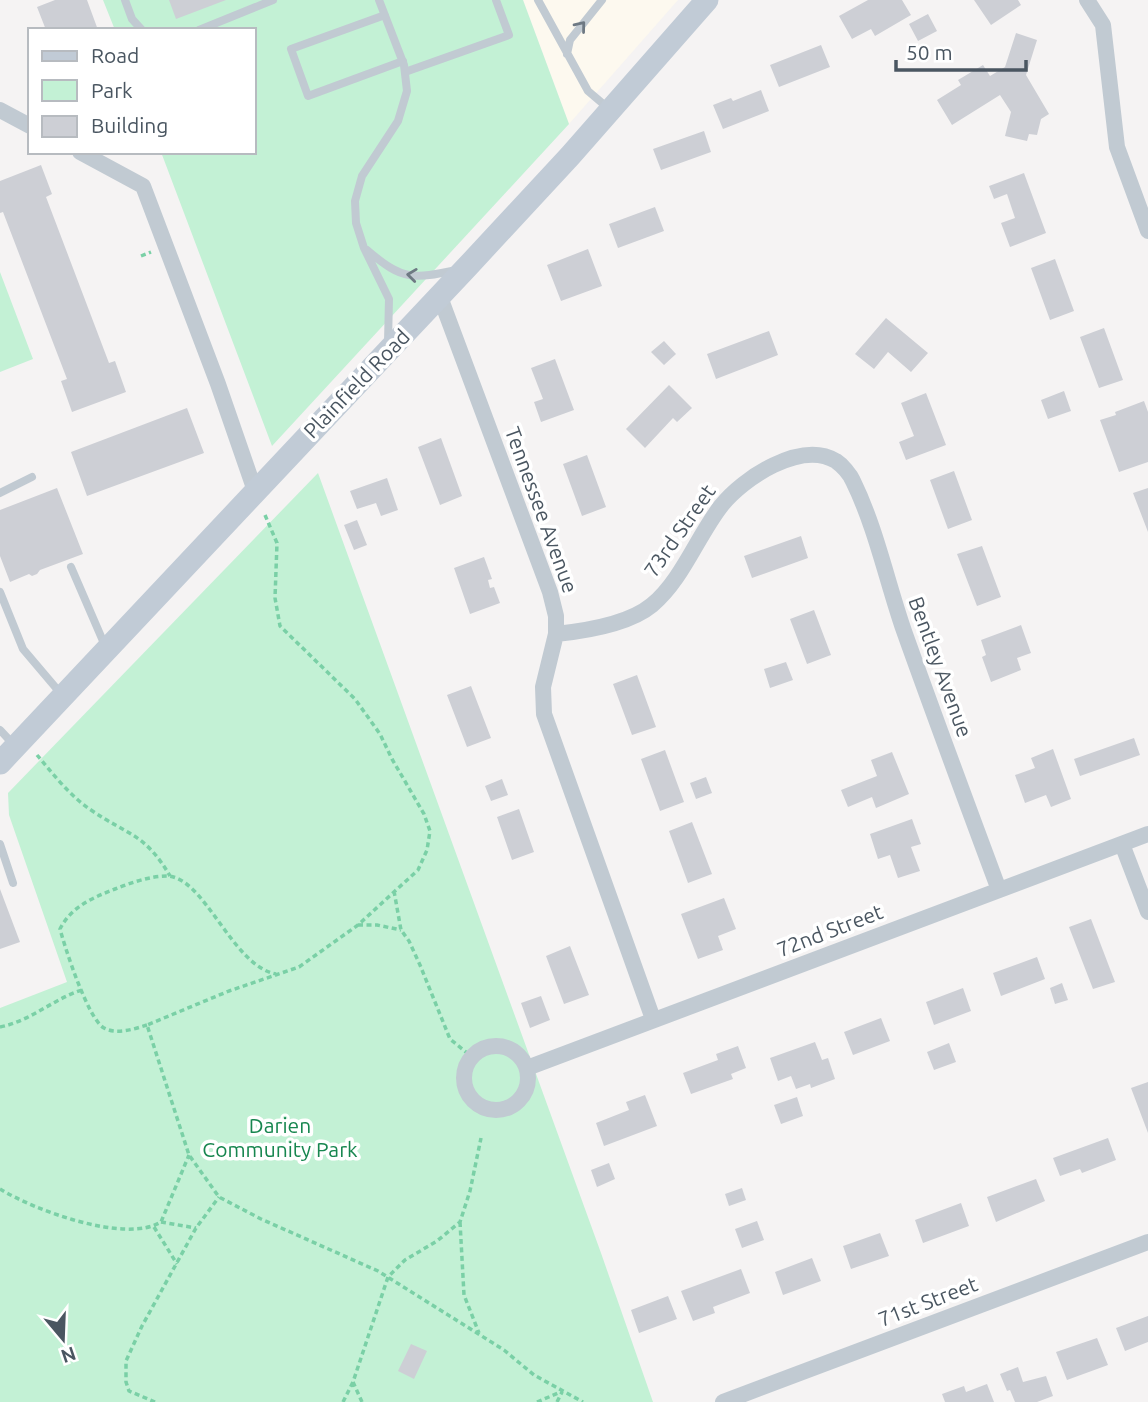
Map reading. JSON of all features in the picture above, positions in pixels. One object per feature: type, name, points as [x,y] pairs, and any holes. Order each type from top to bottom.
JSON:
[{"type":"main road","name":"Plainfield Road","points":[[0,763],[27,751],[64,697],[467,268],[707,0]]},
{"type":"street","points":[[1087,0],[1103,25],[1117,147],[1148,231]]},
{"type":"street","points":[[0,110],[28,125]]},
{"type":"street","points":[[84,154],[143,186],[218,384],[255,491]]},
{"type":"street","name":"Tennessee Avenue","points":[[440,297],[550,592],[556,616],[556,634],[543,687],[544,714],[653,1019]]},
{"type":"street","name":"73rd Street","points":[[556,634],[610,624],[651,606],[674,579],[722,504],[747,480],[797,457],[818,454],[837,461]]},
{"type":"street","name":"Bentley Avenue","points":[[837,461],[852,478],[863,505],[904,629],[999,890]]},
{"type":"street","name":"72nd Street","points":[[527,1068],[1148,834]]},
{"type":"street","points":[[1122,844],[1148,912]]},
{"type":"street","points":[[491,1046],[513,1051],[527,1068],[528,1077],[523,1097],[507,1108],[487,1109],[478,1104],[466,1088],[464,1077],[472,1057],[491,1046]]},
{"type":"street","name":"71st Street","points":[[723,1402],[1148,1242]]},
{"type":"lane","points":[[125,0],[132,19],[140,28]]},
{"type":"lane","points":[[203,28],[272,0]]},
{"type":"lane","points":[[379,0],[403,61],[407,91],[398,121],[362,176],[355,201],[356,223],[364,248],[389,299],[387,352]]},
{"type":"lane","points":[[405,72],[509,35],[496,0]]},
{"type":"lane","points":[[538,0],[588,91],[611,110]]},
{"type":"lane","points":[[567,54],[569,40],[602,0]]},
{"type":"lane","points":[[385,15],[291,49],[308,96],[403,61]]},
{"type":"lane","points":[[364,248],[385,266],[401,275],[421,278],[467,268]]},
{"type":"lane","points":[[0,493],[32,477]]},
{"type":"lane","points":[[71,566],[107,651]]},
{"type":"lane","points":[[0,592],[23,649],[64,697]]},
{"type":"lane","points":[[0,730],[27,751]]},
{"type":"lane","points":[[0,844],[13,883]]},
{"type":"path","points":[[265,515],[277,543],[275,598],[280,626],[355,699],[380,734],[424,814],[430,831],[427,850],[418,870],[358,925],[299,967],[125,1031],[104,1028],[93,1016],[67,955],[60,929],[67,915],[85,902],[149,878],[170,876],[188,885],[248,960],[268,973],[279,974]]},
{"type":"path","points":[[27,751],[90,810],[129,831],[149,846],[170,876]]},
{"type":"path","points":[[394,891],[401,930],[420,965],[450,1039],[472,1057]]},
{"type":"path","points":[[358,925],[377,925],[401,930]]},
{"type":"path","points":[[0,1027],[25,1019],[82,990]]},
{"type":"path","points":[[147,1025],[189,1155],[219,1196],[261,1219],[387,1277],[504,1350],[534,1375],[583,1402]]},
{"type":"path","points":[[480,1335],[464,1295],[460,1222],[470,1191],[481,1138]]},
{"type":"path","points":[[0,1189],[21,1201],[75,1222],[130,1230],[154,1226],[161,1222],[189,1155]]},
{"type":"path","points":[[155,1402],[129,1391],[126,1361],[142,1326],[197,1228],[219,1196]]},
{"type":"path","points":[[161,1222],[197,1228]]},
{"type":"path","points":[[343,1402],[353,1382],[387,1277],[405,1260],[437,1241],[460,1222]]},
{"type":"path","points":[[154,1226],[177,1264]]},
{"type":"path","points":[[353,1382],[362,1402]]},
{"type":"path","points":[[537,1402],[563,1391]]},
{"type":"path","points":[[557,1402],[563,1391]]},
{"type":"shaded area","points":[[523,0],[678,0],[569,124]]},
{"type":"green space","points":[[103,0],[523,0],[569,124],[272,446],[162,154],[256,154],[256,28],[114,28]]},
{"type":"green space","points":[[0,272],[33,359],[0,372]]},
{"type":"green space","name":"Darien Community Park","points":[[318,473],[653,1402],[0,1402],[0,1008],[67,982],[9,815],[8,793]]},
{"type":"building","points":[[55,0],[87,0],[97,28],[45,28],[37,7]]},
{"type":"building","points":[[169,0],[226,0],[176,19]]},
{"type":"building","points":[[868,0],[902,0],[911,15],[875,36],[871,29],[852,39],[839,16]]},
{"type":"building","points":[[974,0],[1018,0],[1021,5],[991,25]]},
{"type":"building","points":[[928,14],[937,31],[918,41],[909,24]]},
{"type":"building","points":[[1016,33],[1037,40],[1026,75],[1049,114],[1041,119],[1037,135],[1029,134],[1027,141],[1005,136],[1011,112],[1000,95],[952,125],[937,100],[961,85],[958,80],[983,65],[990,76],[1005,67]]},
{"type":"building","points":[[821,45],[830,67],[779,87],[770,65]]},
{"type":"building","points":[[761,90],[769,111],[723,129],[713,105],[731,98],[733,101]]},
{"type":"building","points":[[704,131],[711,152],[661,170],[653,149]]},
{"type":"building","points":[[41,165],[52,194],[46,197],[109,363],[115,361],[126,392],[72,412],[61,381],[67,379],[3,212],[0,213],[0,181]]},
{"type":"building","points":[[1024,173],[1046,233],[1010,247],[1001,223],[1015,218],[1007,194],[994,199],[989,186]]},
{"type":"building","points":[[655,207],[664,231],[618,248],[609,224]]},
{"type":"building","points":[[588,249],[602,286],[561,301],[547,265]]},
{"type":"building","points":[[1055,259],[1074,311],[1050,320],[1031,268]]},
{"type":"building","points":[[886,318],[928,353],[911,372],[888,352],[874,369],[855,354]]},
{"type":"building","points":[[1104,328],[1123,380],[1099,388],[1080,337]]},
{"type":"building","points":[[769,331],[778,355],[716,379],[707,354]]},
{"type":"building","points":[[664,341],[676,354],[664,365],[651,352]]},
{"type":"building","points":[[555,359],[574,410],[541,422],[534,402],[543,399],[531,368]]},
{"type":"building","points":[[669,385],[692,408],[677,422],[673,418],[645,448],[626,429]]},
{"type":"building","points":[[1064,391],[1071,411],[1048,419],[1041,400]]},
{"type":"building","points":[[926,393],[946,445],[906,460],[899,442],[914,436],[901,403]]},
{"type":"building","points":[[1144,401],[1148,412],[1148,462],[1119,472],[1100,420]]},
{"type":"building","points":[[187,408],[204,453],[87,496],[71,452]]},
{"type":"building","points":[[441,438],[462,496],[440,505],[418,447]]},
{"type":"building","points":[[587,455],[606,507],[582,516],[563,464]]},
{"type":"building","points":[[954,471],[972,520],[948,529],[930,480]]},
{"type":"building","points":[[387,478],[398,510],[381,516],[376,503],[357,509],[350,491]]},
{"type":"building","points":[[57,488],[83,554],[40,570],[32,576],[29,574],[10,582],[0,556],[0,510]]},
{"type":"building","points":[[1148,488],[1148,532],[1133,493]]},
{"type":"building","points":[[357,520],[367,545],[354,550],[344,525]]},
{"type":"building","points":[[801,536],[808,558],[752,578],[744,556]]},
{"type":"building","points":[[982,546],[1001,597],[977,606],[957,554]]},
{"type":"building","points":[[484,557],[492,579],[488,580],[490,588],[494,587],[500,603],[470,614],[454,568]]},
{"type":"building","points":[[814,610],[831,655],[807,664],[790,619]]},
{"type":"building","points":[[1021,625],[1031,653],[1017,658],[1021,670],[991,682],[982,657],[986,655],[981,640]]},
{"type":"building","points":[[786,662],[793,680],[770,688],[764,669]]},
{"type":"building","points":[[637,675],[656,727],[632,735],[613,684]]},
{"type":"building","points":[[471,686],[491,738],[467,747],[447,695]]},
{"type":"building","points":[[1134,738],[1140,755],[1080,776],[1074,759]]},
{"type":"building","points":[[1053,749],[1071,799],[1051,807],[1046,795],[1025,803],[1015,775],[1035,768],[1031,758]]},
{"type":"building","points":[[665,750],[684,802],[660,811],[641,759]]},
{"type":"building","points":[[892,752],[909,794],[876,808],[872,797],[848,807],[841,790],[877,776],[871,760]]},
{"type":"building","points":[[706,777],[712,793],[696,799],[690,783]]},
{"type":"building","points":[[502,779],[508,795],[491,801],[485,786]]},
{"type":"building","points":[[519,809],[534,852],[512,860],[497,817]]},
{"type":"building","points":[[912,819],[921,844],[911,847],[920,871],[898,878],[890,855],[878,859],[870,834]]},
{"type":"building","points":[[692,822],[712,874],[688,883],[669,831]]},
{"type":"building","points":[[0,889],[20,942],[0,949]]},
{"type":"building","points":[[724,898],[736,929],[718,936],[723,950],[698,959],[681,914]]},
{"type":"building","points":[[1091,919],[1115,982],[1093,989],[1069,927]]},
{"type":"building","points":[[570,946],[589,995],[564,1004],[546,956]]},
{"type":"building","points":[[1037,957],[1045,979],[1001,996],[993,973]]},
{"type":"building","points":[[1062,983],[1068,1000],[1055,1004],[1050,988]]},
{"type":"building","points":[[963,988],[971,1011],[934,1025],[926,1002]]},
{"type":"building","points":[[541,996],[550,1020],[530,1028],[521,1003]]},
{"type":"building","points":[[881,1018],[890,1041],[853,1055],[844,1032]]},
{"type":"building","points":[[815,1042],[822,1060],[828,1058],[835,1079],[811,1088],[810,1084],[796,1089],[791,1076],[778,1081],[770,1058]]},
{"type":"building","points":[[949,1043],[956,1062],[934,1070],[927,1052]]},
{"type":"building","points":[[738,1046],[746,1068],[731,1074],[733,1079],[691,1094],[683,1073],[718,1060],[716,1054]]},
{"type":"building","points":[[1148,1082],[1148,1133],[1131,1088]]},
{"type":"building","points":[[645,1095],[657,1126],[604,1146],[596,1123],[629,1110],[626,1102]]},
{"type":"building","points":[[797,1097],[803,1116],[781,1124],[774,1105]]},
{"type":"building","points":[[1108,1138],[1116,1160],[1082,1173],[1080,1169],[1060,1176],[1053,1158]]},
{"type":"building","points":[[609,1163],[615,1179],[597,1187],[591,1170]]},
{"type":"building","points":[[1036,1179],[1045,1201],[996,1222],[987,1197]]},
{"type":"building","points":[[742,1188],[746,1200],[729,1206],[725,1194]]},
{"type":"building","points":[[961,1203],[969,1226],[923,1243],[915,1220]]},
{"type":"building","points":[[757,1221],[764,1240],[742,1248],[735,1229]]},
{"type":"building","points":[[880,1233],[889,1256],[851,1269],[843,1246]]},
{"type":"building","points":[[812,1258],[821,1281],[783,1295],[775,1272]]},
{"type":"building","points":[[741,1269],[750,1293],[713,1307],[715,1313],[693,1321],[681,1291]]},
{"type":"building","points":[[668,1296],[677,1319],[639,1333],[631,1310]]},
{"type":"building","points":[[1148,1316],[1148,1342],[1125,1351],[1116,1328]]},
{"type":"building","points":[[1097,1338],[1108,1365],[1067,1380],[1056,1352]]},
{"type":"building","points":[[411,1344],[427,1351],[414,1379],[398,1371]]},
{"type":"building","points":[[1018,1367],[1023,1382],[1046,1376],[1053,1396],[1037,1402],[1015,1402],[1000,1374]]},
{"type":"building","points":[[987,1384],[994,1402],[945,1402],[942,1394],[964,1386],[966,1392]]}]
